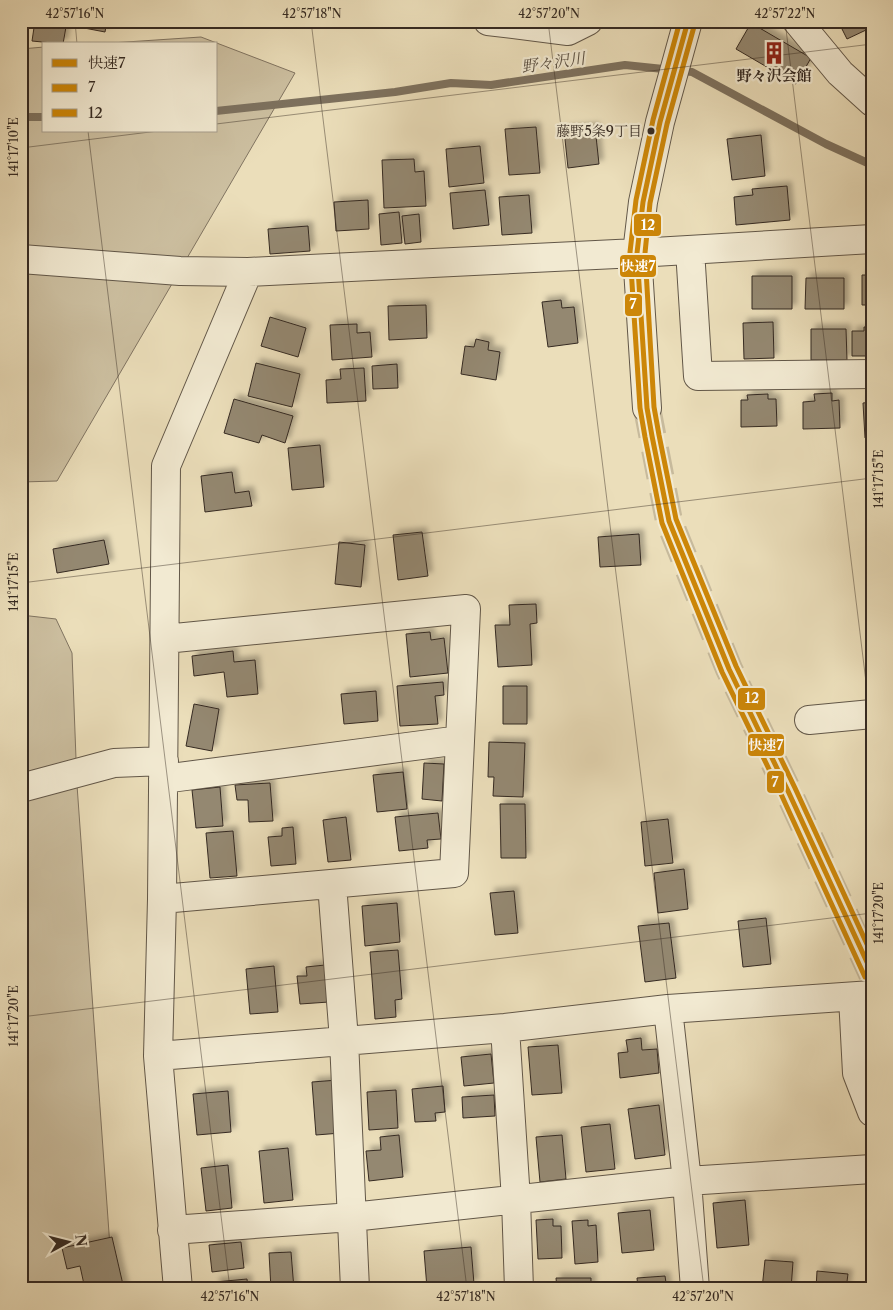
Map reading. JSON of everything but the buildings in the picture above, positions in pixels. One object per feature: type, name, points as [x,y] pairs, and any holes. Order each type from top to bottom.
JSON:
[{"type":"street","points":[[488,21],[568,30],[588,21]]},
{"type":"street","points":[[647,408],[637,252],[643,202],[660,122],[688,21]]},
{"type":"street","points":[[797,21],[840,72],[872,102]]},
{"type":"street","points":[[21,259],[180,271],[248,272],[872,239]]},
{"type":"street","points":[[690,250],[698,376],[872,374]]},
{"type":"street","points":[[178,1289],[158,1056],[162,899],[166,466],[248,272]]},
{"type":"street","points":[[162,899],[454,873],[466,609],[165,639]]},
{"type":"street","points":[[809,720],[872,714]]},
{"type":"street","points":[[21,788],[114,763],[163,770],[460,740]]},
{"type":"street","points":[[332,884],[344,1040],[355,1289]]},
{"type":"street","points":[[158,1056],[505,1028],[668,1009],[862,996],[857,1073],[872,1112]]},
{"type":"street","points":[[668,1009],[687,1181],[695,1289]]},
{"type":"street","points":[[505,1028],[516,1200],[519,1289]]},
{"type":"street","points":[[172,1230],[352,1217],[687,1181],[872,1170]]},
{"type":"shaded area","points":[[201,37],[214,42],[126,42]]},
{"type":"shaded area","points":[[218,44],[295,73],[57,481],[21,482],[21,49],[42,47],[42,132],[218,132]]},
{"type":"shaded area","points":[[21,615],[56,619],[72,653],[77,785],[111,1261],[108,1289],[21,1289]]},
{"type":"waterway","name":"野々沢川","points":[[218,111],[395,92],[451,83],[491,85],[625,65],[692,72],[826,144],[872,165]]},
{"type":"waterway","name":"野々沢川","points":[[21,117],[42,117]]},
{"type":"tunnel","points":[[647,408],[669,521],[729,669],[788,791],[872,974]]},
{"type":"transit line","name":"7","points":[[680,21],[653,120],[636,200],[630,252],[640,408],[645,437],[662,523],[722,672],[781,794],[865,977]]},
{"type":"transit line","name":"快速7","points":[[688,21],[660,122],[643,202],[637,253],[647,408],[652,436],[669,521],[729,669],[872,973]]},
{"type":"transit line","name":"12","points":[[695,23],[667,124],[650,203],[645,253],[654,407],[659,435],[676,519],[736,666],[872,955]]},
{"type":"place","name":"野々沢会館","points":[[774,53]]},
{"type":"place","name":"藤野5条9丁目","points":[[651,131]]}]
